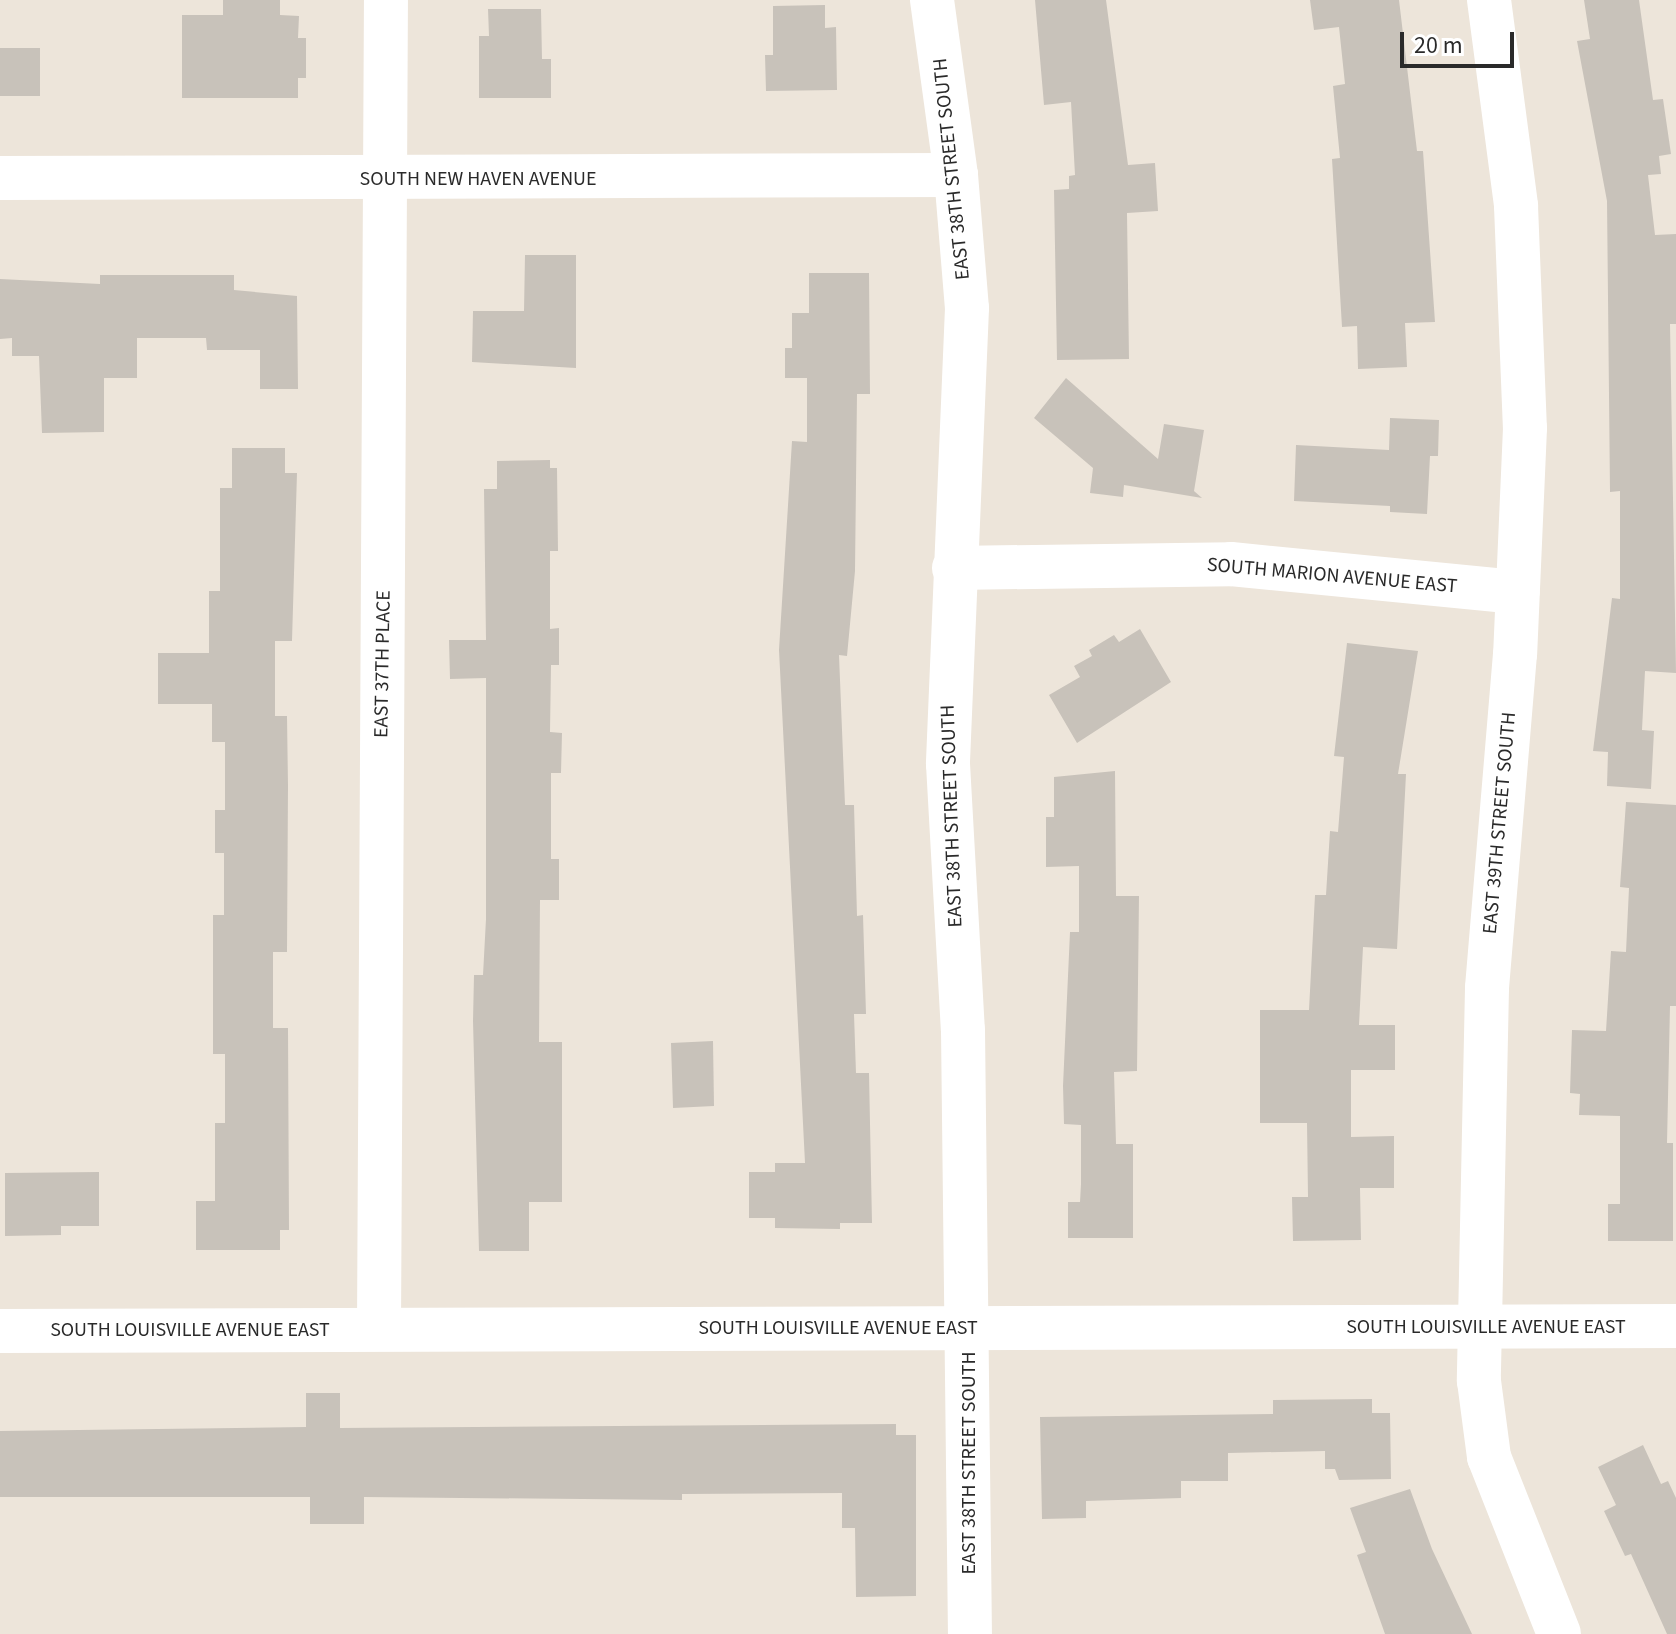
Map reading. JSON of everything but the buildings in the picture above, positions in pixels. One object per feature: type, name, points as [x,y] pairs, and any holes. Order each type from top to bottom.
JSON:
[{"type":"street","name":"EAST 37TH PLACE","points":[[379,1328],[386,0]]},
{"type":"street","name":"EAST 38TH STREET SOUTH","points":[[932,0],[956,175],[967,323],[954,568],[948,764],[963,1030],[970,1634]]},
{"type":"street","name":"EAST 39TH STREET SOUTH","points":[[1489,0],[1516,206],[1523,314],[1525,428],[1518,592],[1488,956],[1479,1381],[1489,1457],[1559,1634]]},
{"type":"street","name":"SOUTH NEW HAVEN AVENUE","points":[[0,178],[387,180],[956,175]]},
{"type":"street","name":"SOUTH MARION AVENUE EAST","points":[[954,568],[1231,564],[1518,592]]},
{"type":"street","name":"SOUTH LOUISVILLE AVENUE EAST","points":[[0,1331],[1676,1326]]}]
